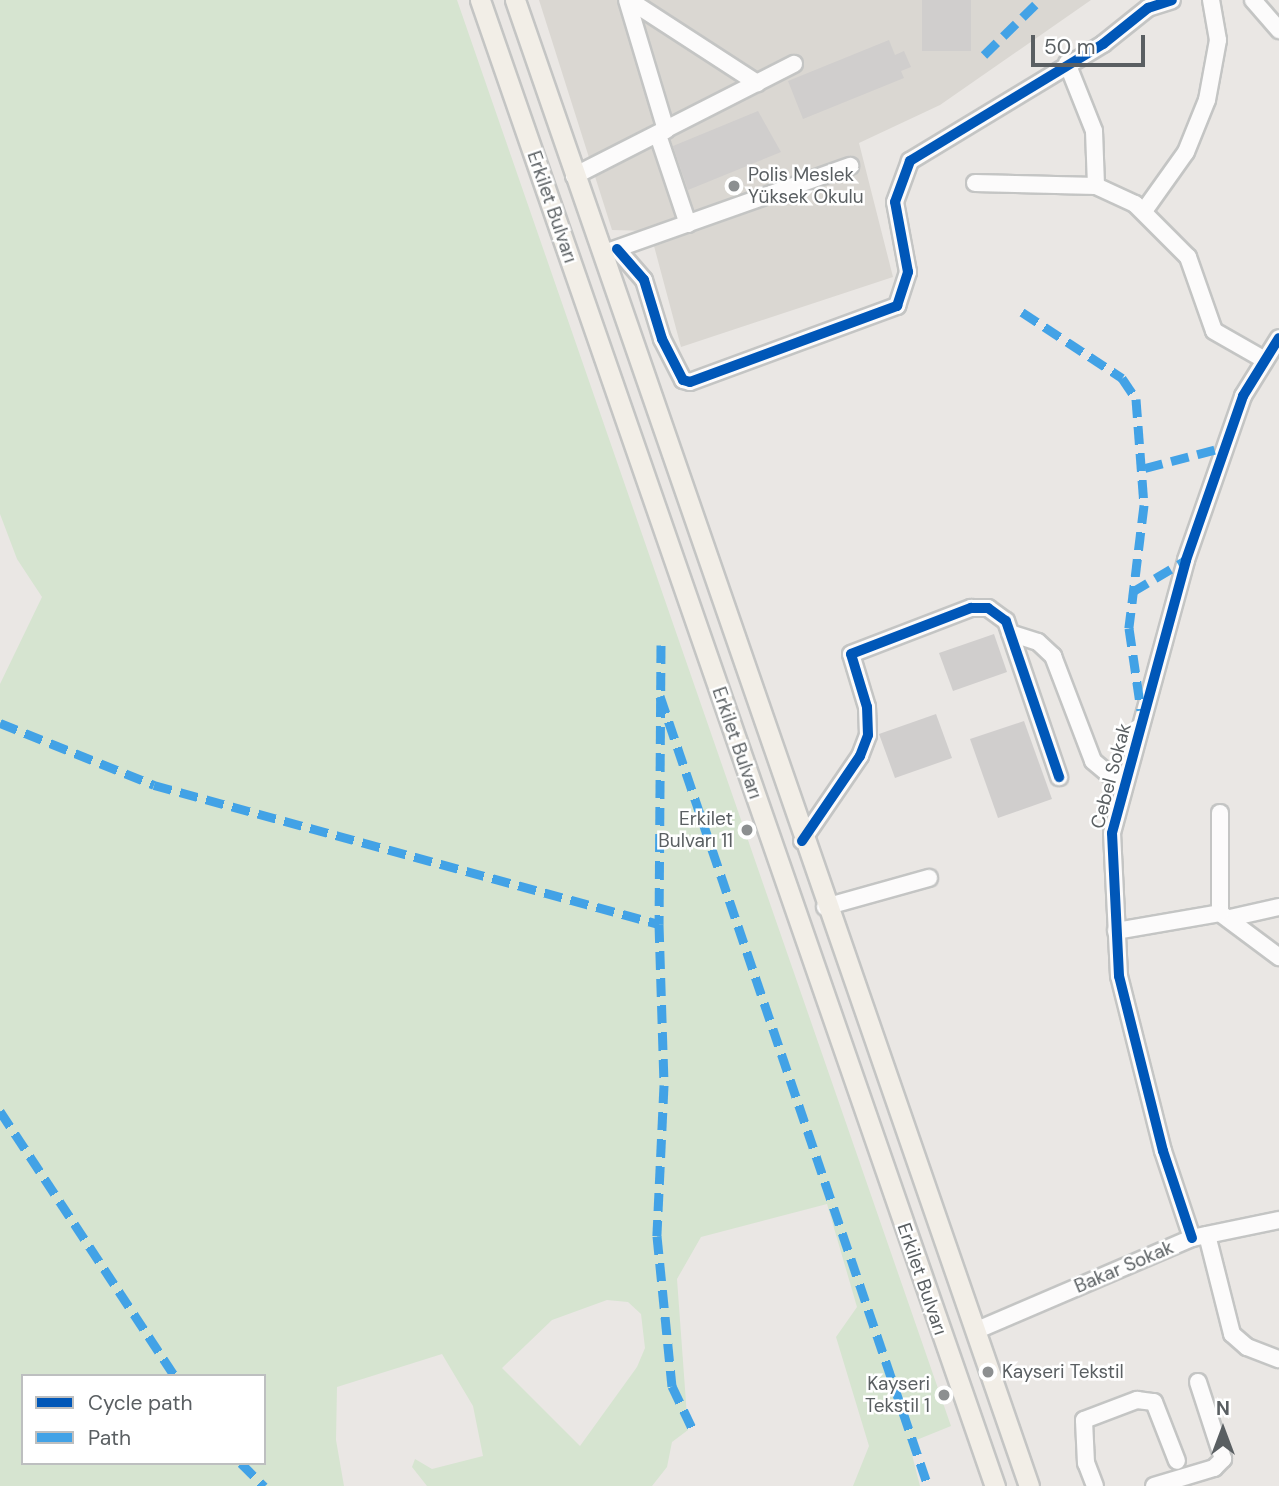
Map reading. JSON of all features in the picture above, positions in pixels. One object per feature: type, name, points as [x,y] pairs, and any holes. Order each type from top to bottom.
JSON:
[{"type":"main road","name":"Erkilet Bulvarı","points":[[480,0],[995,1486]]},
{"type":"main road","name":"Erkilet Bulvarı","points":[[515,0],[574,176],[609,252],[802,841],[1029,1486]]},
{"type":"street","points":[[628,0],[757,83]]},
{"type":"street","points":[[628,0],[688,224]]},
{"type":"street","points":[[609,252],[644,280],[662,339],[683,380],[690,382],[897,306],[908,272],[895,202],[909,161],[1067,63],[1103,44],[1148,8],[1172,0]]},
{"type":"street","points":[[1144,211],[1186,152],[1207,100],[1218,40],[1211,0]]},
{"type":"street","points":[[1253,0],[1279,30]]},
{"type":"street","points":[[1067,63],[1094,131],[1096,186]]},
{"type":"street","points":[[574,176],[794,64]]},
{"type":"street","points":[[609,252],[850,166]]},
{"type":"street","points":[[975,183],[1096,186],[1144,211],[1188,257],[1214,331],[1263,359]]},
{"type":"street","name":"Cebel Sokak","points":[[1279,338],[1263,359],[1239,406],[1186,560],[1123,786],[1111,845],[1119,976],[1153,1113],[1200,1237],[1232,1334],[1247,1347],[1279,1359]]},
{"type":"street","points":[[802,841],[860,756],[868,735],[867,707],[851,654],[977,607],[995,611],[1010,633],[1059,777]]},
{"type":"street","points":[[1010,633],[1038,642],[1054,656],[1093,761],[1123,786]]},
{"type":"street","points":[[1220,813],[1225,915],[1279,957]]},
{"type":"street","points":[[825,906],[929,878]]},
{"type":"street","points":[[1116,931],[1279,907]]},
{"type":"street","name":"Bakar Sokak","points":[[975,1331],[1200,1237],[1279,1220]]},
{"type":"street","points":[[1154,1486],[1214,1468],[1223,1460],[1198,1382]]},
{"type":"street","points":[[1095,1486],[1086,1462],[1084,1420],[1137,1401],[1154,1402],[1177,1461]]},
{"type":"shaded area","name":"Polis Meslek Yüksek Okulu","points":[[539,0],[1091,0],[940,105],[859,143],[893,277],[681,347],[650,231],[612,230]]},
{"type":"green space","points":[[0,0],[457,0],[951,1426],[909,1443],[920,1486],[853,1486],[869,1446],[836,1337],[857,1307],[827,1204],[701,1237],[677,1279],[688,1430],[672,1442],[667,1467],[652,1486],[427,1486],[412,1467],[415,1459],[432,1469],[483,1456],[473,1406],[442,1354],[337,1387],[336,1440],[344,1486],[0,1486],[0,684],[42,597],[17,559],[0,514]],"holes":[[[607,1300],[628,1302],[641,1314],[645,1348],[637,1367],[580,1446],[502,1368],[552,1320]]]},
{"type":"building","points":[[922,0],[971,0],[971,51],[922,51]]},
{"type":"building","points":[[889,40],[895,55],[904,51],[911,67],[901,71],[904,78],[803,119],[788,81]]},
{"type":"building","points":[[758,111],[781,152],[688,190],[673,146]]},
{"type":"building","points":[[994,634],[1007,672],[953,691],[939,653]]},
{"type":"building","points":[[936,714],[952,758],[895,778],[879,734]]},
{"type":"building","points":[[1024,721],[1052,799],[998,818],[970,739]]},
{"type":"marked path","points":[[984,55],[1040,0]]},
{"type":"marked path","points":[[1022,312],[1122,378],[1136,399],[1144,505],[1129,628],[1141,710]]},
{"type":"marked path","points":[[1145,468],[1225,447]]},
{"type":"marked path","points":[[1132,592],[1186,560]]},
{"type":"marked path","points":[[661,645],[659,924],[664,1085],[657,1236],[672,1386],[693,1430]]},
{"type":"marked path","points":[[660,696],[928,1486]]},
{"type":"marked path","points":[[0,723],[154,785],[659,924]]},
{"type":"marked path","points":[[0,1111],[174,1374]]},
{"type":"marked path","points":[[243,1465],[264,1486]]},
{"type":"cycle path","points":[[617,249],[644,280],[662,339],[683,380],[690,382],[897,306],[908,272],[895,202],[910,161],[1103,44],[1148,8],[1172,0]]},
{"type":"cycle path","points":[[1192,1238],[1163,1151],[1119,976],[1112,833],[1186,560],[1243,396],[1279,338]]},
{"type":"cycle path","points":[[802,841],[860,756],[868,735],[867,707],[851,654],[971,608],[988,608],[1006,621],[1059,777]]},
{"type":"place","name":"Polis Meslek Yüksek Okulu","points":[[734,186]]},
{"type":"place","name":"Erkilet Bulvarı 11","points":[[747,830]]},
{"type":"place","name":"Kayseri Tekstil","points":[[988,1372]]},
{"type":"place","name":"Kayseri Tekstil 1","points":[[944,1395]]}]
